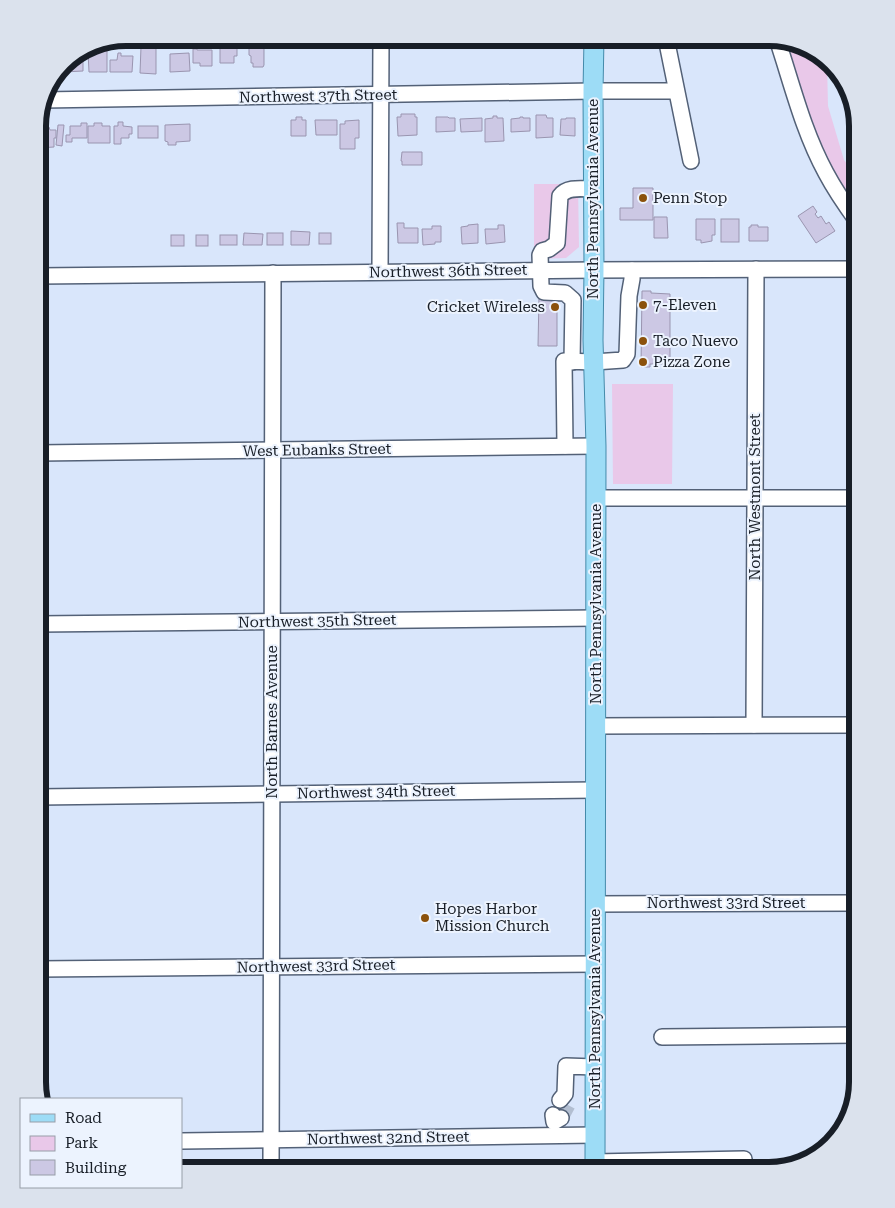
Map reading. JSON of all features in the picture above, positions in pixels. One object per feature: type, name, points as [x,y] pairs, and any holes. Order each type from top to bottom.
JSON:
[{"type":"main road","name":"North Pennsylvania Avenue","points":[[594,46],[594,362],[596,446],[594,1162]]},
{"type":"street","points":[[380,272],[381,46]]},
{"type":"street","points":[[668,46],[691,161]]},
{"type":"street","points":[[781,47],[805,128],[826,173],[849,209]]},
{"type":"street","name":"Northwest 37th Street","points":[[51,100],[676,91]]},
{"type":"street","points":[[572,362],[573,300],[565,292],[544,292],[541,286],[540,255],[542,251],[549,249],[557,243],[560,196],[562,192],[567,190],[594,189]]},
{"type":"street","name":"North Westmont Street","points":[[754,725],[756,269]]},
{"type":"street","name":"Northwest 36th Street","points":[[46,276],[540,270],[849,269]]},
{"type":"street","points":[[565,446],[564,361],[594,362],[623,360],[627,354],[632,270]]},
{"type":"street","name":"North Barnes Avenue","points":[[271,1162],[273,273]]},
{"type":"street","name":"West Eubanks Street","points":[[46,452],[596,446]]},
{"type":"street","points":[[596,498],[849,498]]},
{"type":"street","name":"Northwest 35th Street","points":[[46,624],[596,618]]},
{"type":"street","points":[[596,726],[849,725]]},
{"type":"street","name":"Northwest 34th Street","points":[[46,797],[595,790]]},
{"type":"street","name":"Northwest 33rd Street","points":[[595,904],[849,903]]},
{"type":"street","name":"Northwest 33rd Street","points":[[46,969],[595,964]]},
{"type":"street","points":[[662,1036],[849,1035]]},
{"type":"street","points":[[564,1100],[566,1066],[595,1067]]},
{"type":"street","name":"Northwest 32nd Street","points":[[182,1140],[271,1139],[556,1123],[595,1135]]},
{"type":"street","points":[[680,1162],[744,1159]]},
{"type":"green space","points":[[787,49],[813,60],[827,73],[828,106],[844,160],[849,167],[849,199],[825,161]]},
{"type":"green space","points":[[534,184],[578,184],[579,247],[566,258],[534,259]]},
{"type":"green space","points":[[612,384],[673,384],[672,484],[613,484]]},
{"type":"building","points":[[141,47],[156,47],[156,74],[140,73]]},
{"type":"building","points":[[220,47],[237,47],[237,56],[234,56],[234,63],[220,63]]},
{"type":"building","points":[[249,48],[264,48],[263,67],[253,67]]},
{"type":"building","points":[[107,49],[107,72],[89,72],[88,56]]},
{"type":"building","points":[[193,49],[212,50],[212,66],[200,66],[200,63],[193,63]]},
{"type":"building","points":[[118,53],[121,53],[121,56],[133,56],[132,72],[110,72],[110,60],[117,60]]},
{"type":"building","points":[[189,53],[190,71],[170,72],[170,54]]},
{"type":"building","points":[[83,59],[83,71],[69,72]]},
{"type":"building","points":[[401,114],[415,114],[415,117],[417,117],[417,135],[398,136],[397,117],[401,117]]},
{"type":"building","points":[[536,115],[546,115],[547,118],[553,118],[553,137],[536,138]]},
{"type":"building","points":[[493,116],[503,118],[504,141],[485,142],[485,119],[493,118]]},
{"type":"building","points":[[296,117],[302,117],[302,120],[306,120],[306,136],[291,136],[291,120],[296,120]]},
{"type":"building","points":[[436,117],[455,118],[455,131],[436,132]]},
{"type":"building","points":[[520,117],[530,118],[530,131],[511,132],[511,119]]},
{"type":"building","points":[[482,118],[482,131],[461,132],[460,119]]},
{"type":"building","points":[[575,118],[575,136],[560,135],[561,119]]},
{"type":"building","points":[[315,120],[337,120],[337,135],[316,135]]},
{"type":"building","points":[[359,120],[359,138],[355,138],[355,149],[340,149],[340,124],[345,124],[345,121]]},
{"type":"building","points":[[118,122],[123,122],[123,126],[132,127],[132,134],[129,134],[129,138],[121,138],[121,144],[114,144],[114,126],[118,126]]},
{"type":"building","points":[[81,123],[87,123],[87,138],[72,138],[72,142],[66,142],[66,135],[70,135],[70,126],[81,126]]},
{"type":"building","points":[[94,123],[110,126],[110,143],[88,143],[88,126],[94,126]]},
{"type":"building","points":[[190,124],[190,141],[176,142],[176,145],[168,145],[168,142],[165,141],[165,125]]},
{"type":"building","points":[[58,125],[64,125],[62,146],[56,145]]},
{"type":"building","points":[[138,126],[158,126],[158,138],[138,138]]},
{"type":"building","points":[[46,127],[49,127],[50,130],[56,130],[54,147],[46,148]]},
{"type":"building","points":[[402,152],[422,152],[422,165],[402,165]]},
{"type":"building","name":"Penn Stop","points":[[633,188],[653,188],[653,220],[620,220],[620,208],[633,208]]},
{"type":"building","points":[[813,206],[818,218],[821,216],[826,224],[829,222],[835,231],[816,243],[798,216]]},
{"type":"building","points":[[654,217],[667,217],[668,238],[654,238]]},
{"type":"building","points":[[696,219],[715,219],[715,235],[712,235],[712,241],[701,243],[701,240],[696,240]]},
{"type":"building","points":[[721,219],[739,219],[739,242],[721,242]]},
{"type":"building","points":[[397,223],[404,223],[404,228],[418,228],[418,243],[398,243]]},
{"type":"building","points":[[478,224],[478,243],[462,244],[461,227]]},
{"type":"building","points":[[498,225],[504,225],[505,242],[486,244],[485,229],[498,229]]},
{"type":"building","points":[[751,225],[768,227],[768,241],[749,241],[749,227]]},
{"type":"building","points":[[432,226],[441,226],[441,242],[423,245],[422,229],[432,229]]},
{"type":"building","points":[[291,231],[310,232],[309,245],[291,245]]},
{"type":"building","points":[[244,233],[263,234],[262,245],[243,245]]},
{"type":"building","points":[[267,233],[283,233],[283,245],[267,245]]},
{"type":"building","points":[[319,233],[331,233],[331,244],[319,244]]},
{"type":"building","points":[[171,235],[184,235],[184,246],[171,246]]},
{"type":"building","points":[[196,235],[208,235],[208,246],[196,246]]},
{"type":"building","points":[[220,235],[237,235],[237,245],[220,245]]},
{"type":"building","points":[[642,291],[670,294],[670,364],[650,364],[650,367],[641,367]]},
{"type":"building","points":[[539,297],[557,298],[557,346],[538,346]]},
{"type":"tunnel","points":[[561,1118],[568,1105]]},
{"type":"place","name":"Penn Stop","points":[[643,198]]},
{"type":"place","name":"7-Eleven","points":[[643,305]]},
{"type":"place","name":"Cricket Wireless","points":[[555,307]]},
{"type":"place","name":"Taco Nuevo","points":[[643,341]]},
{"type":"place","name":"Pizza Zone","points":[[643,362]]},
{"type":"place","name":"Hopes Harbor Mission Church","points":[[425,918]]}]
